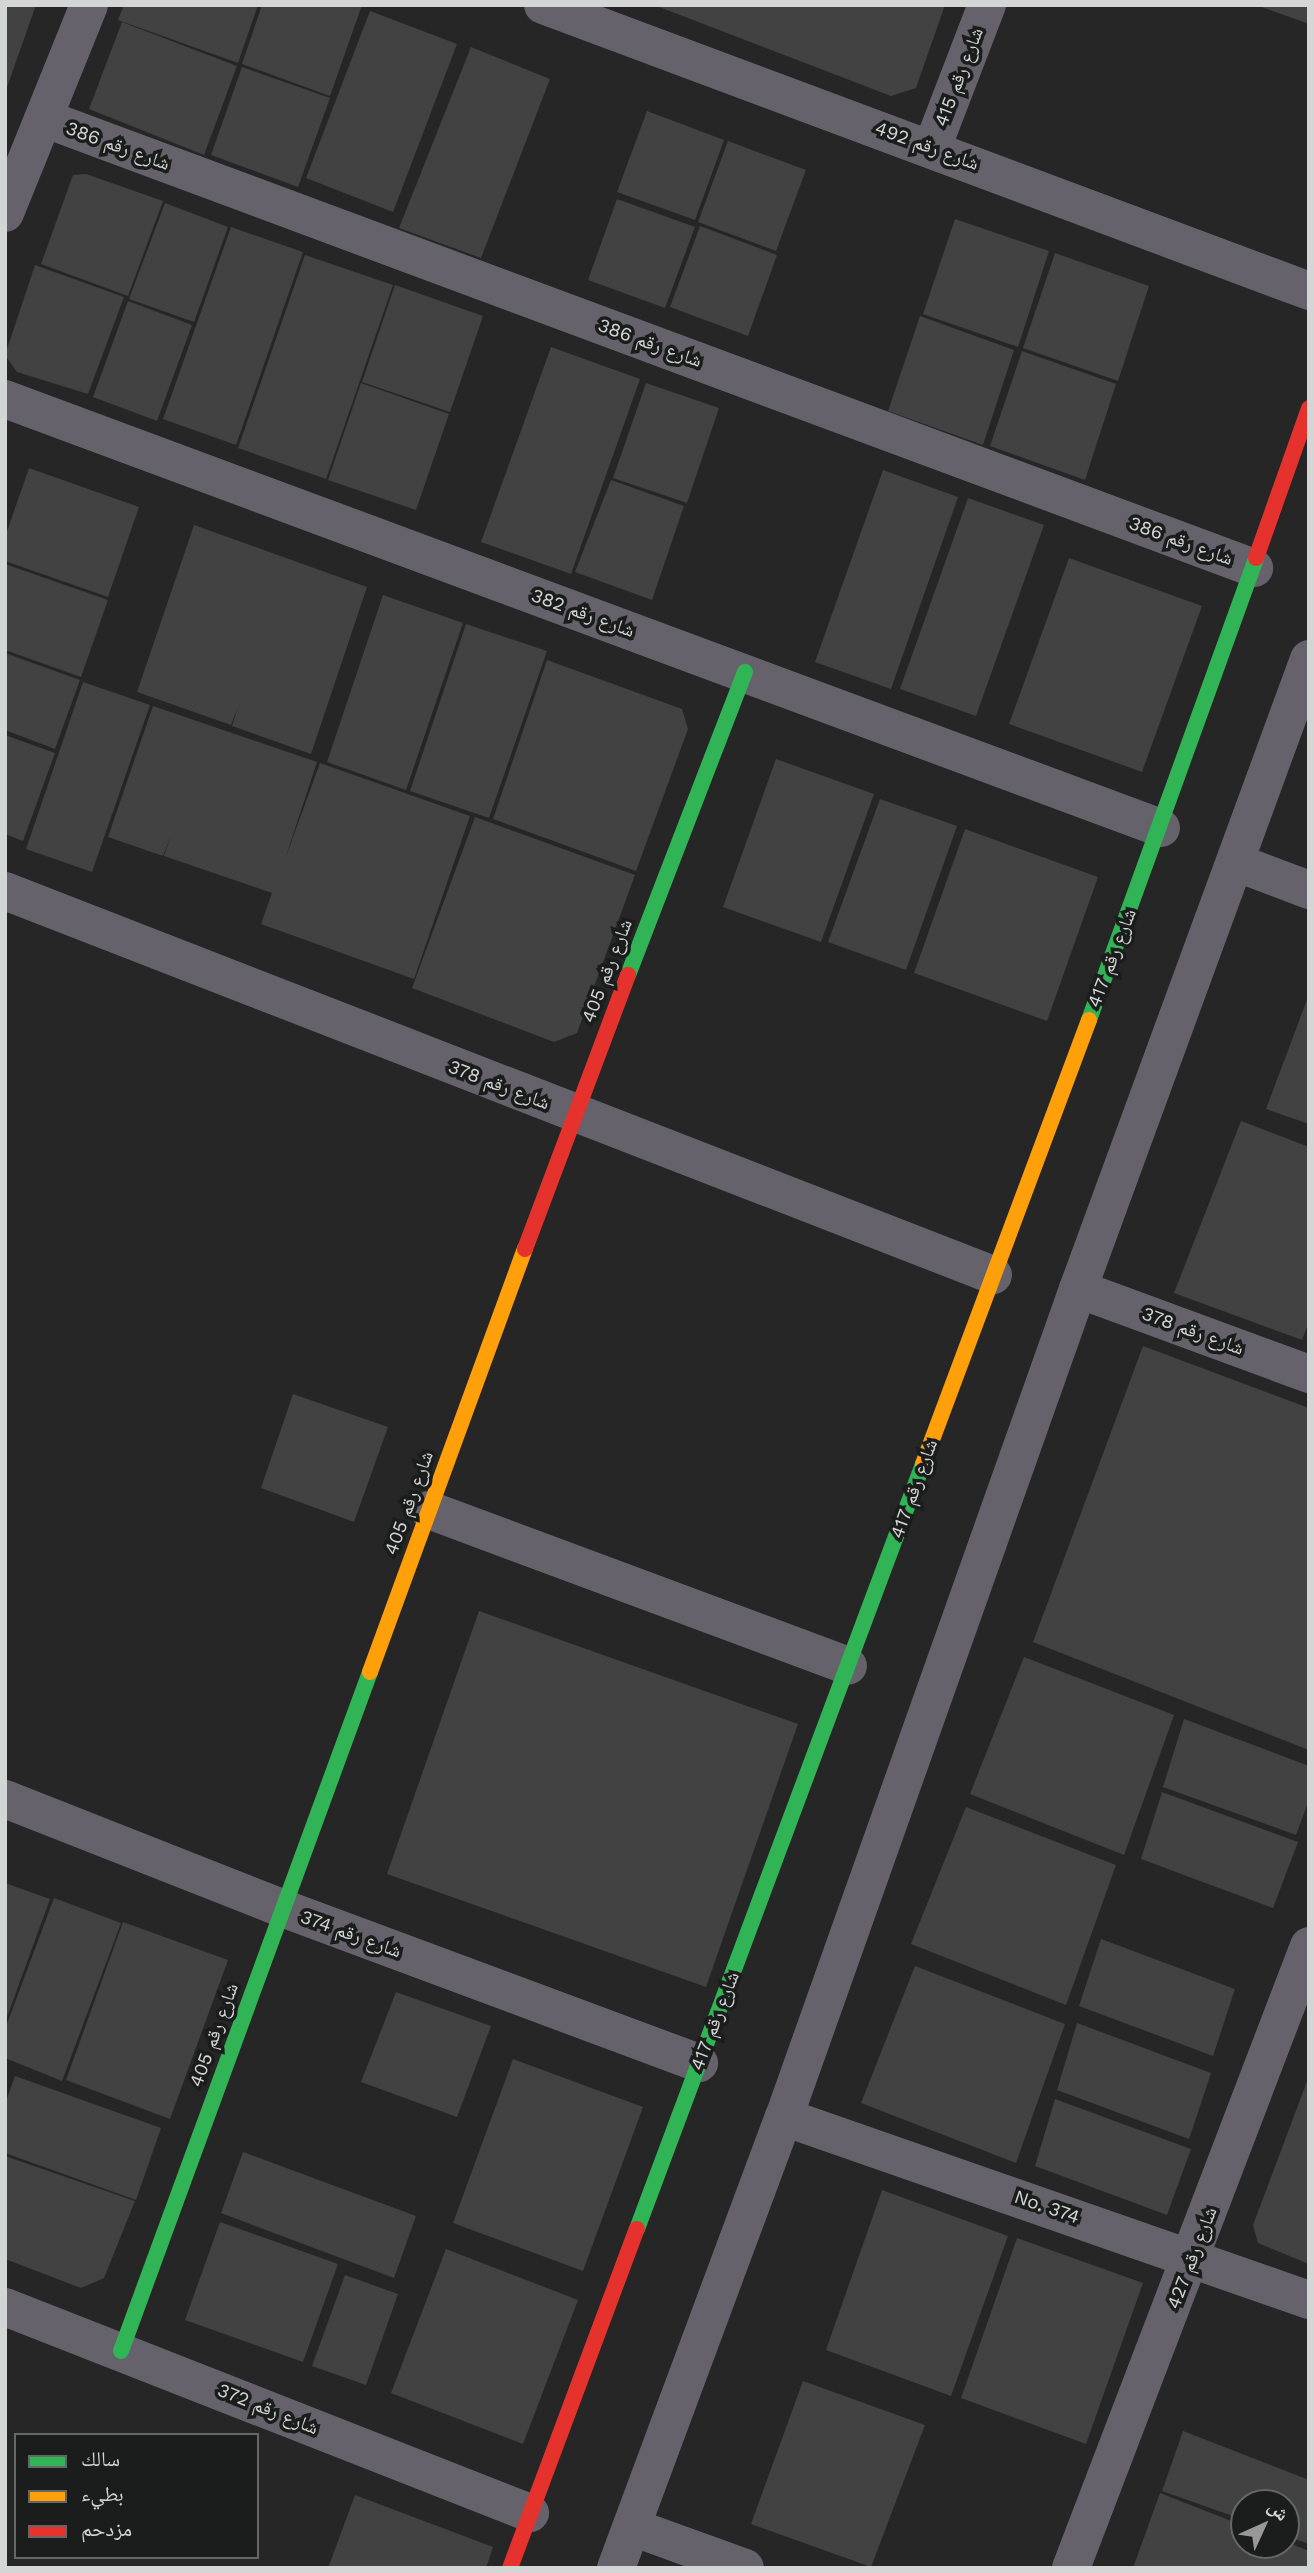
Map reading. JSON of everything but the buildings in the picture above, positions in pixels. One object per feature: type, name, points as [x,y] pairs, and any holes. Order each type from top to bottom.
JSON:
[{"type":"street","points":[[5,213],[46,119],[89,5]]},
{"type":"street","name":"شارع رقم 492","points":[[543,5],[1309,291]]},
{"type":"street","name":"شارع رقم 415","points":[[932,148],[987,5]]},
{"type":"street","name":"شارع رقم 386","points":[[46,119],[1254,568]]},
{"type":"street","name":"شارع رقم 382","points":[[5,399],[1161,828]]},
{"type":"street","name":"شارع رقم 417","points":[[510,2568],[1161,828],[1309,408]]},
{"type":"street","points":[[616,2568],[784,2117],[1078,1289],[1309,659]]},
{"type":"street","name":"شارع رقم 405","points":[[121,2351],[574,1114],[745,673]]},
{"type":"street","points":[[1235,862],[1309,890]]},
{"type":"street","name":"شارع رقم 378","points":[[5,891],[993,1275]]},
{"type":"street","name":"شارع رقم 378","points":[[1078,1289],[1309,1374]]},
{"type":"street","points":[[429,1510],[848,1665]]},
{"type":"street","name":"شارع رقم 374","points":[[5,1799],[282,1908],[699,2063]]},
{"type":"street","name":"شارع رقم 427","points":[[1071,2568],[1192,2258],[1309,1946]]},
{"type":"street","name":"No. 374","points":[[784,2117],[1309,2300]]},
{"type":"street","name":"شارع رقم 372","points":[[5,2306],[530,2513]]},
{"type":"street","points":[[632,2527],[745,2568]]},
{"type":"traffic: fast","points":[[1089,1020],[1256,558]]},
{"type":"traffic: fast","points":[[628,975],[745,672]]},
{"type":"traffic: fast","points":[[637,2229],[923,1464]]},
{"type":"traffic: fast","points":[[121,2351],[370,1672]]},
{"type":"traffic: slow","points":[[923,1464],[1089,1020]]},
{"type":"traffic: slow","points":[[370,1672],[525,1249]]},
{"type":"traffic: jam","points":[[1256,558],[1309,408]]},
{"type":"traffic: jam","points":[[525,1249],[628,975]]},
{"type":"traffic: jam","points":[[510,2568],[637,2229]]}]
